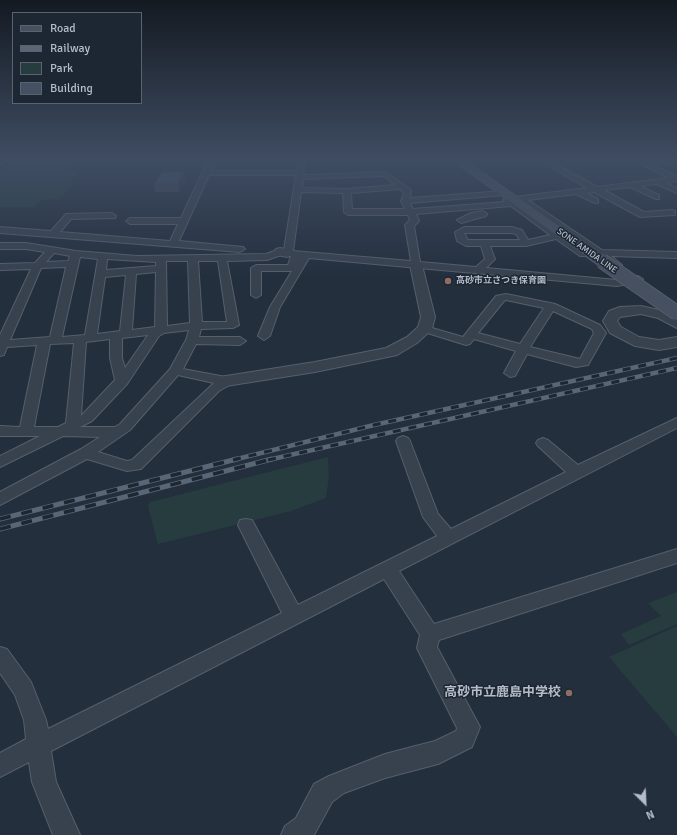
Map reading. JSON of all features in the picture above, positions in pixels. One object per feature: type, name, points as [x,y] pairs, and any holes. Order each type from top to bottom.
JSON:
[{"type":"main road","name":"SONE AMIDA LINE","points":[[504,199],[600,257],[677,313]]},
{"type":"street","points":[[173,244],[194,199]]},
{"type":"street","points":[[256,295],[256,268],[292,267],[297,199]]},
{"type":"street","points":[[347,199],[348,212],[410,212],[510,204]]},
{"type":"street","points":[[460,220],[510,204],[536,199]]},
{"type":"street","points":[[591,199],[595,201]]},
{"type":"street","points":[[613,199],[643,215],[671,213]]},
{"type":"street","points":[[175,371],[226,381],[316,367],[391,352],[412,340],[425,329],[428,317],[416,265],[409,225],[415,221],[405,201],[510,204],[677,319]]},
{"type":"street","points":[[474,215],[480,230]]},
{"type":"street","points":[[53,234],[69,216],[112,216]]},
{"type":"street","points":[[130,221],[152,223],[184,221]]},
{"type":"street","points":[[0,230],[293,254],[589,281],[623,281],[638,279]]},
{"type":"street","points":[[526,243],[519,232],[512,230],[464,230],[459,232],[462,241],[484,242],[526,243],[557,236]]},
{"type":"street","points":[[137,259],[150,242]]},
{"type":"street","points":[[478,271],[490,259],[484,242]]},
{"type":"street","points":[[620,244],[637,254]]},
{"type":"street","points":[[667,245],[677,252]]},
{"type":"street","points":[[0,246],[26,246],[52,250],[74,259]]},
{"type":"street","points":[[52,250],[37,266],[1,347],[196,326],[233,325],[222,258]]},
{"type":"street","points":[[100,274],[131,272],[193,258],[267,257],[293,254]]},
{"type":"street","points":[[264,336],[293,254]]},
{"type":"street","points":[[600,257],[637,254],[677,255]]},
{"type":"street","points":[[67,429],[103,257]]},
{"type":"street","points":[[0,267],[37,266],[74,259],[103,257],[137,259],[161,264]]},
{"type":"street","points":[[600,257],[638,279],[677,306]]},
{"type":"street","points":[[0,499],[86,453],[125,427],[175,371],[192,340],[196,326],[193,258]]},
{"type":"street","points":[[26,431],[49,342],[74,259]]},
{"type":"street","points":[[161,264],[161,330]]},
{"type":"street","points":[[122,381],[116,358],[131,272]]},
{"type":"street","points":[[425,329],[466,341],[500,298],[512,298],[551,306],[596,327],[600,333],[584,362],[576,363],[471,335]]},
{"type":"street","points":[[510,373],[523,349],[551,306]]},
{"type":"street","points":[[677,324],[655,313],[634,309],[614,314],[610,321],[615,330],[635,341],[659,344],[677,342]]},
{"type":"street","points":[[0,462],[87,418],[122,381],[155,334],[161,330]]},
{"type":"street","points":[[192,340],[240,341]]},
{"type":"street","points":[[86,453],[127,466],[136,465],[214,388],[226,381]]},
{"type":"street","points":[[0,765],[388,570],[677,422]]},
{"type":"street","points":[[0,431],[67,429],[117,432]]},
{"type":"street","points":[[403,441],[431,517],[449,539]]},
{"type":"street","points":[[543,443],[577,473]]},
{"type":"street","points":[[246,525],[294,617]]},
{"type":"street","points":[[430,634],[677,556]]},
{"type":"street","points":[[294,835],[305,827],[323,793],[337,784],[385,766],[438,752],[464,739],[468,728],[427,648],[430,634],[388,570]]},
{"type":"street","points":[[0,656],[23,689],[35,720],[44,782],[62,827],[67,835]]},
{"type":"green space","points":[[0,199],[59,199],[42,200],[34,207],[0,207]]},
{"type":"green space","points":[[328,457],[329,477],[326,498],[291,511],[158,544],[148,506],[150,502]]},
{"type":"green space","points":[[677,592],[677,624],[629,645],[621,634],[661,616],[648,603]]},
{"type":"green space","points":[[677,626],[677,737],[609,657]]},
{"type":"railway","points":[[236,459],[374,425],[677,358]]},
{"type":"railway","points":[[269,460],[677,368]]},
{"type":"railway","points":[[0,519],[236,459]]},
{"type":"railway","points":[[0,529],[269,460]]},
{"type":"place","name":"高砂市立さつき保育園","points":[[448,281]]},
{"type":"place","name":"高砂市立鹿島中学校","points":[[569,693]]}]
